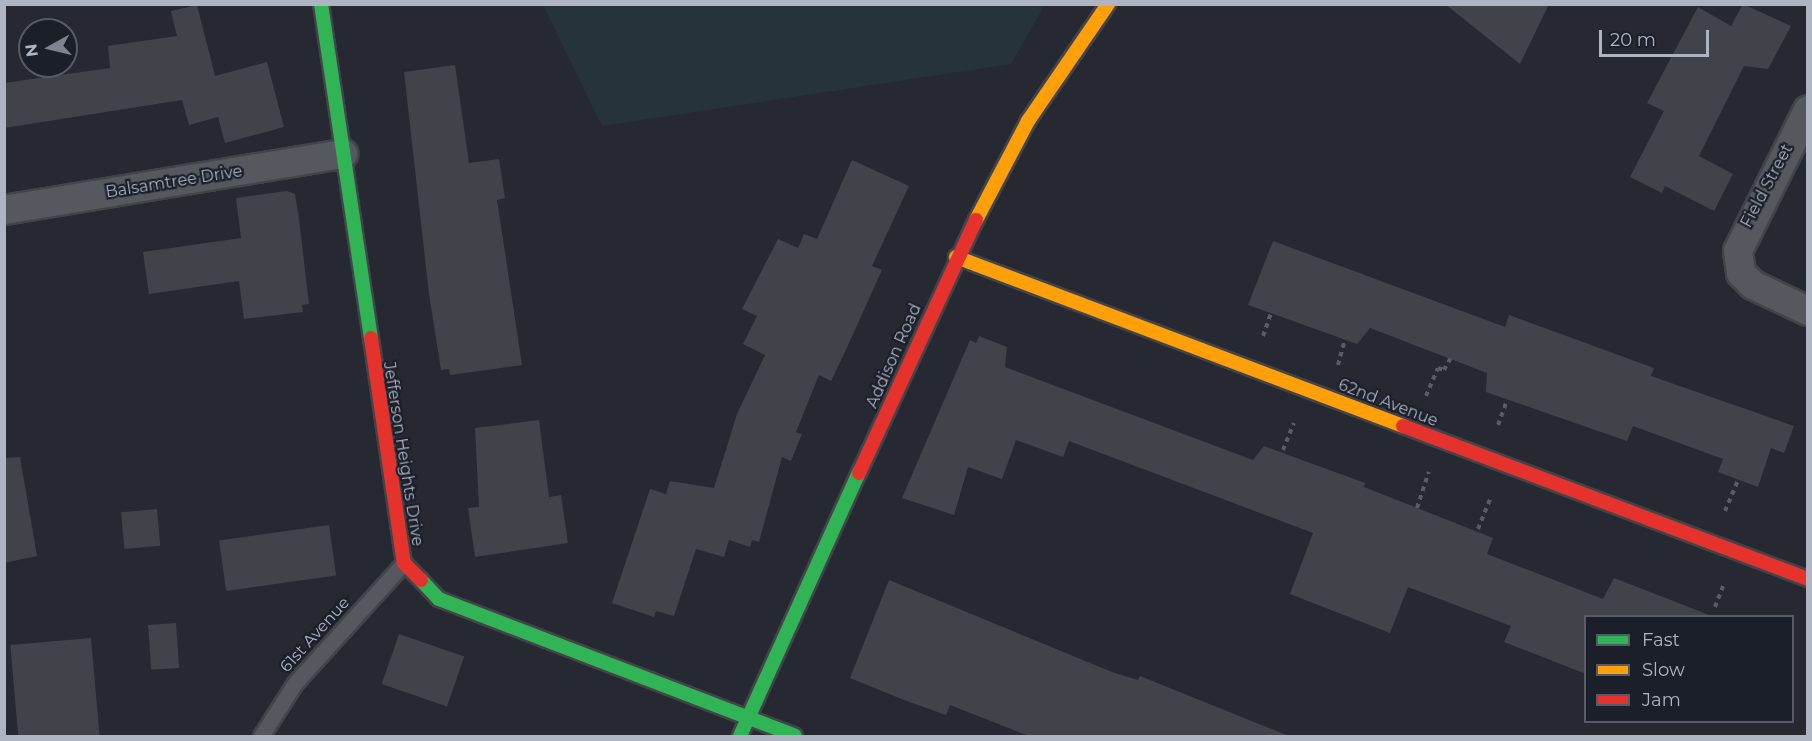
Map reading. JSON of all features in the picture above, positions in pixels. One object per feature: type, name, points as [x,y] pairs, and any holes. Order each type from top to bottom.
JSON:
[{"type":"street","name":"Jefferson Heights Drive","points":[[321,4],[404,563],[439,599],[750,720]]},
{"type":"street","name":"Addison Road","points":[[740,736],[750,720],[956,257],[1028,121],[1108,4]]},
{"type":"street","name":"Field Street","points":[[1808,110],[1740,238],[1739,265],[1753,285],[1808,311]]},
{"type":"street","name":"Balsamtree Drive","points":[[4,210],[343,154]]},
{"type":"street","name":"62nd Avenue","points":[[956,257],[1808,579]]},
{"type":"street","points":[[750,720],[795,736]]},
{"type":"lane","name":"61st Avenue","points":[[261,736],[295,682],[404,563]]},
{"type":"path","points":[[1259,348],[1271,313]]},
{"type":"path","points":[[1335,377],[1345,339]]},
{"type":"path","points":[[1425,399],[1437,368],[1444,370],[1450,359]]},
{"type":"path","points":[[1494,435],[1507,400]]},
{"type":"path","points":[[1283,450],[1297,414]]},
{"type":"path","points":[[1417,508],[1432,464]]},
{"type":"path","points":[[1721,520],[1738,480]]},
{"type":"path","points":[[1478,529],[1494,487]]},
{"type":"path","points":[[1715,607],[1727,575]]},
{"type":"shaded area","points":[[543,5],[1045,5],[1011,64],[602,126]]},
{"type":"building","points":[[1445,4],[1549,4],[1520,64]]},
{"type":"building","points":[[1743,4],[1791,26],[1768,69],[1744,66],[1699,156],[1733,174],[1714,211],[1665,186],[1662,193],[1630,177],[1664,111],[1647,103],[1698,7],[1731,26]]},
{"type":"building","points":[[197,5],[215,76],[267,62],[284,127],[225,143],[218,117],[189,125],[182,100],[4,128],[4,83],[39,78],[78,78],[78,73],[110,68],[108,46],[177,36],[171,11]]},
{"type":"building","points":[[455,65],[469,163],[499,159],[505,198],[497,200],[522,365],[450,375],[449,369],[441,370],[429,294],[404,72]]},
{"type":"building","points":[[852,160],[909,186],[872,266],[882,270],[844,354],[831,381],[819,375],[796,432],[802,434],[791,461],[782,457],[759,542],[752,540],[750,547],[729,540],[724,557],[696,549],[674,616],[656,611],[654,617],[612,603],[650,489],[666,494],[670,481],[714,488],[737,414],[765,355],[743,344],[757,316],[742,309],[778,239],[798,248],[804,234],[817,239]]},
{"type":"building","points":[[287,191],[295,194],[299,219],[309,304],[302,305],[303,312],[244,319],[239,281],[149,294],[143,252],[241,238],[236,198]]},
{"type":"building","points":[[1273,241],[1505,327],[1509,315],[1654,368],[1651,376],[1794,426],[1784,453],[1771,448],[1758,487],[1718,472],[1723,459],[1633,426],[1627,441],[1486,392],[1487,373],[1370,328],[1357,344],[1248,305]]},
{"type":"building","points":[[979,336],[1007,347],[1005,367],[1253,460],[1264,446],[1365,483],[1364,487],[1493,538],[1487,554],[1603,599],[1614,578],[1709,615],[1584,615],[1584,673],[1504,642],[1511,626],[1408,587],[1390,633],[1290,594],[1313,533],[1069,441],[1063,457],[1016,440],[1002,479],[968,467],[954,515],[902,498],[970,340],[976,343]]},
{"type":"building","points":[[539,420],[549,497],[561,495],[568,543],[475,557],[468,508],[479,507],[475,428]]},
{"type":"building","points":[[20,457],[37,556],[4,563],[4,458]]},
{"type":"building","points":[[157,509],[160,546],[124,549],[121,512]]},
{"type":"building","points":[[329,525],[336,576],[226,591],[219,540]]},
{"type":"building","points":[[889,580],[1112,672],[1138,680],[1140,676],[1289,736],[1029,736],[950,705],[946,715],[904,700],[850,678]]},
{"type":"building","points":[[176,623],[179,668],[151,670],[148,625]]},
{"type":"building","points":[[399,634],[464,656],[447,707],[382,684]]},
{"type":"building","points":[[91,638],[100,736],[18,736],[10,645]]},
{"type":"traffic: fast","points":[[321,4],[371,338]]},
{"type":"traffic: fast","points":[[740,736],[859,473]]},
{"type":"traffic: fast","points":[[421,580],[439,599],[795,736]]},
{"type":"traffic: slow","points":[[976,220],[1028,121],[1108,4]]},
{"type":"traffic: slow","points":[[956,257],[1403,426]]},
{"type":"traffic: jam","points":[[859,473],[976,220]]},
{"type":"traffic: jam","points":[[371,338],[404,563],[421,580]]},
{"type":"traffic: jam","points":[[1403,426],[1808,579]]}]
